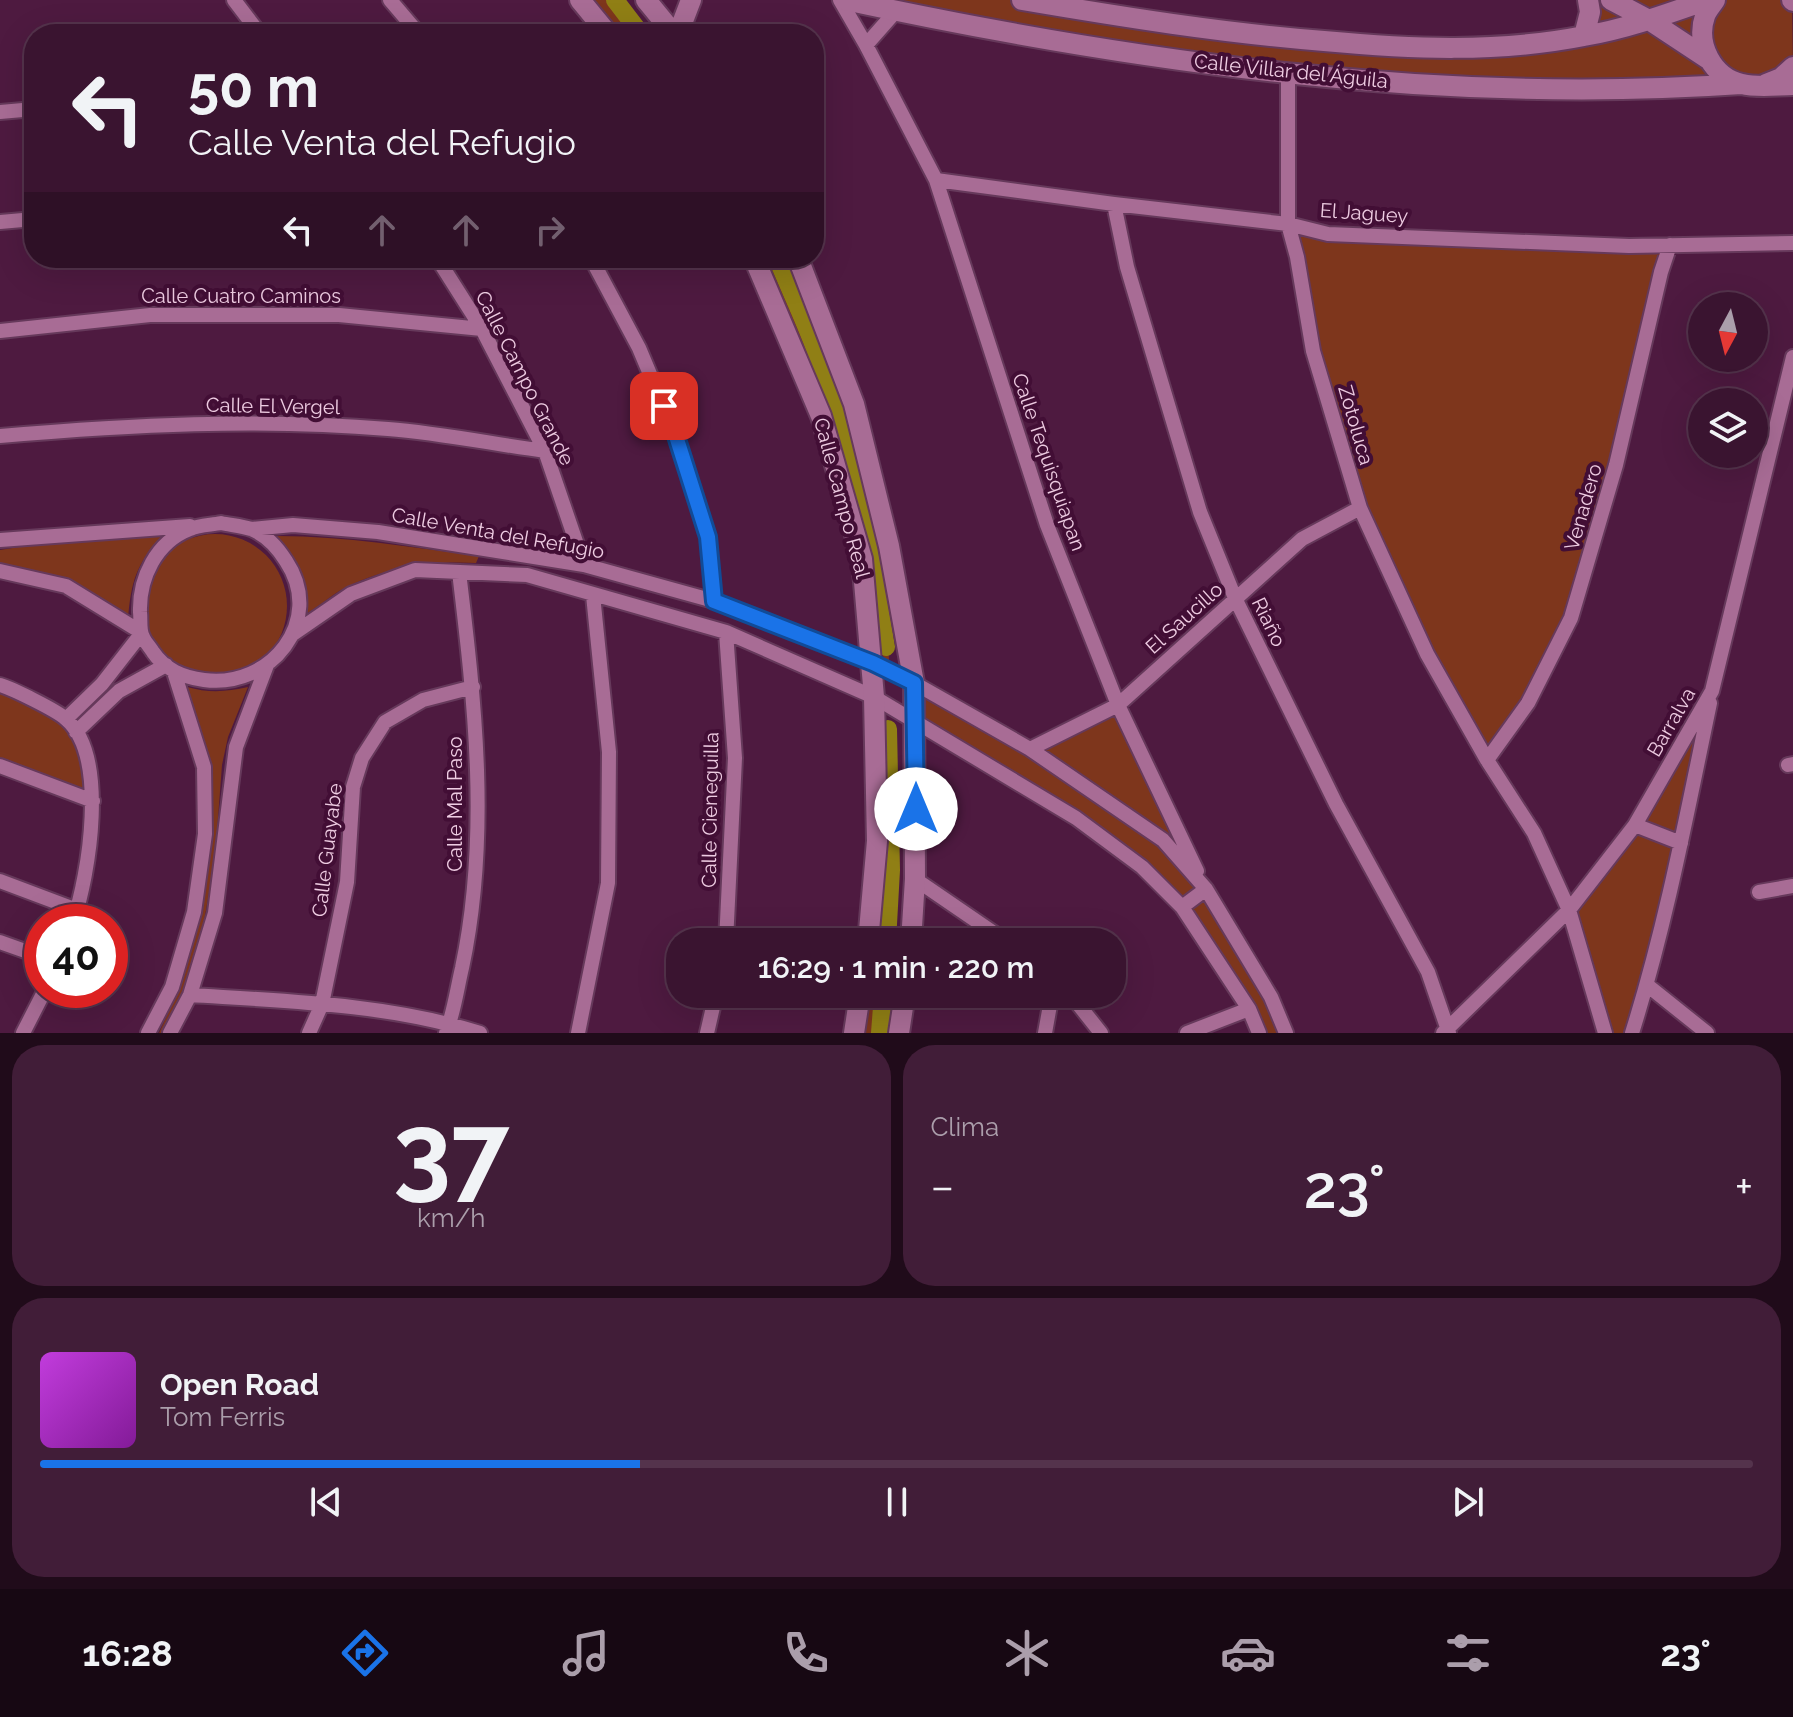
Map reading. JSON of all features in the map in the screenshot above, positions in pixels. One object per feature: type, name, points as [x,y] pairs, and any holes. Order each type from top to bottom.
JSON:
[{"type":"street","points":[[234,0],[252,24]]},
{"type":"street","points":[[390,0],[410,24]]},
{"type":"street","points":[[580,0],[600,24]]},
{"type":"street","points":[[646,0],[667,24]]},
{"type":"street","points":[[680,24],[691,0]]},
{"type":"street","name":"Calle Villar del Águila","points":[[842,0],[1150,57],[1288,73],[1412,83],[1648,91],[1741,84],[1793,85]]},
{"type":"street","name":"Calle Tequisquiapan","points":[[842,0],[936,180],[1047,525],[1118,705],[1206,889]]},
{"type":"street","name":"Calle Villar del Águila","points":[[1022,0],[1170,25],[1413,49],[1508,46],[1584,36],[1649,20],[1707,0]]},
{"type":"street","points":[[1584,36],[1590,12],[1588,0]]},
{"type":"street","points":[[1611,0],[1649,20],[1708,59],[1722,75],[1741,84]]},
{"type":"street","points":[[1708,59],[1701,37],[1705,15],[1715,0]]},
{"type":"street","points":[[866,45],[896,11]]},
{"type":"street","points":[[1762,85],[1781,78],[1793,67]]},
{"type":"street","name":"Zotoluca","points":[[1288,73],[1288,224],[1297,257],[1313,351],[1360,508],[1427,654],[1487,760],[1534,833],[1569,910],[1605,1033]]},
{"type":"street","points":[[0,112],[24,110]]},
{"type":"street","name":"El Jaguey","points":[[936,180],[1288,224],[1328,234],[1670,245],[1793,243]]},
{"type":"street","name":"Riaño","points":[[1114,204],[1127,267],[1200,512],[1235,598],[1336,804],[1428,972],[1447,1032]]},
{"type":"street","points":[[0,222],[24,220]]},
{"type":"street","name":"Venadero","points":[[1487,760],[1528,703],[1571,618],[1616,465],[1670,245]]},
{"type":"street","name":"Calle Campo Grande","points":[[443,268],[482,329],[545,451],[584,565]]},
{"type":"street","points":[[596,268],[639,348],[676,436],[708,537],[714,601]]},
{"type":"street","name":"Calle Campo Real","points":[[758,268],[821,416],[862,559],[873,663],[877,841],[869,928]]},
{"type":"street","name":"Calle Campo Real","points":[[802,268],[854,404],[889,546],[914,683],[915,879],[912,928]]},
{"type":"street","name":"Calle Cuatro Caminos","points":[[0,331],[150,315],[339,315],[482,329]]},
{"type":"street","name":"Barralva","points":[[1447,1032],[1569,910],[1635,825],[1712,691],[1793,357]]},
{"type":"street","name":"Calle El Vergel","points":[[0,436],[138,425],[257,424],[389,429],[545,451]]},
{"type":"street","name":"El Saucillo","points":[[1030,749],[1118,705],[1302,539],[1360,508]]},
{"type":"street","points":[[0,571],[66,586],[141,633],[158,660],[184,677],[219,682],[249,676],[276,659],[293,634],[300,603],[294,573],[277,547],[251,529],[221,523],[190,529],[164,546],[146,572],[140,602],[141,633],[102,684],[66,719]]},
{"type":"street","points":[[0,540],[211,525]]},
{"type":"street","name":"Calle Venta del Refugio","points":[[251,529],[293,525],[378,532],[584,565],[714,601],[873,663],[1030,749],[1163,840],[1206,889],[1271,997],[1286,1033]]},
{"type":"street","name":"Calle Venta del Refugio","points":[[293,634],[351,594],[415,570],[527,575],[726,632],[874,697],[1076,818],[1142,867],[1182,907],[1249,1009],[1259,1033]]},
{"type":"street","name":"Calle Mal Paso","points":[[448,1028],[469,935],[477,866],[479,797],[473,687],[459,572]]},
{"type":"street","points":[[578,1033],[608,883],[609,752],[593,595]]},
{"type":"street","name":"Calle Cieneguilla","points":[[726,632],[735,758],[727,928]]},
{"type":"street","points":[[170,1033],[190,995],[215,913],[236,747],[267,665]]},
{"type":"street","points":[[76,732],[119,691],[170,668]]},
{"type":"street","points":[[148,1033],[172,987],[190,927],[205,834],[204,767],[170,668]]},
{"type":"street","points":[[0,685],[66,719],[76,732],[91,773],[93,801],[86,877],[78,904]]},
{"type":"street","name":"Calle Guayabe","points":[[309,1033],[322,1004],[347,882],[353,787],[362,758],[385,722],[423,700],[473,687]]},
{"type":"street","points":[[1632,1033],[1647,985],[1681,843],[1712,691]]},
{"type":"street","points":[[0,766],[93,801]]},
{"type":"street","points":[[1635,825],[1681,843]]},
{"type":"street","points":[[915,879],[987,928]]},
{"type":"street","points":[[0,881],[49,904]]},
{"type":"street","points":[[1759,892],[1793,886]]},
{"type":"street","points":[[1182,907],[1206,889]]},
{"type":"street","points":[[0,942],[24,951]]},
{"type":"street","points":[[1647,985],[1707,1033]]},
{"type":"street","points":[[190,995],[322,1004],[480,1033]]},
{"type":"street","points":[[23,1033],[36,1008]]},
{"type":"street","points":[[707,1033],[713,1008]]},
{"type":"street","points":[[854,1033],[858,1008]]},
{"type":"street","points":[[899,1033],[903,1008]]},
{"type":"street","points":[[1045,1033],[1049,1008]]},
{"type":"street","points":[[1081,1008],[1101,1033]]},
{"type":"street","points":[[1187,1033],[1249,1009]]},
{"type":"shaded area","points":[[589,0],[625,0],[641,24],[608,24]]},
{"type":"shaded area","points":[[845,0],[1022,0],[1413,49],[1584,36],[1588,0],[1792,0],[1793,67],[1781,78],[1648,91],[1260,70]]},
{"type":"shaded area","points":[[1288,224],[1328,234],[1670,245],[1571,618],[1487,760],[1360,508]]},
{"type":"shaded area","points":[[762,268],[786,268],[816,341],[858,488],[887,621],[889,660],[884,661],[866,561]]},
{"type":"shaded area","points":[[215,534],[242,540],[266,555],[281,579],[287,606],[281,633],[266,657],[242,672],[215,678],[188,672],[164,657],[149,633],[143,606],[149,579],[164,555],[188,540]]},
{"type":"shaded area","points":[[269,536],[401,545],[479,556],[476,563],[424,564],[373,576],[341,590],[304,615]]},
{"type":"shaded area","points":[[162,537],[136,574],[128,619],[75,586],[36,571],[0,565],[0,550],[57,542]]},
{"type":"shaded area","points":[[914,683],[1030,749],[1118,705],[1206,889],[1286,1033],[1259,1033],[1182,907],[1142,867],[916,721]]},
{"type":"shaded area","points":[[0,685],[76,732],[93,801],[0,766]]},
{"type":"shaded area","points":[[187,687],[217,691],[248,687],[228,737],[222,765],[215,858],[194,960],[169,1026],[165,1033],[159,1033],[183,980],[198,926],[208,869],[213,810],[206,745]]},
{"type":"shaded area","points":[[1712,691],[1632,1033],[1605,1033],[1569,910],[1635,825]]},
{"type":"shaded area","points":[[887,723],[893,730],[894,928],[876,928],[882,725]]},
{"type":"shaded area","points":[[865,1008],[888,1008],[885,1033],[861,1033]]},
{"type":"waterway","points":[[615,0],[633,24]]},
{"type":"waterway","points":[[781,268],[811,337],[839,422],[866,534],[886,647]]},
{"type":"waterway","points":[[888,729],[891,870],[888,928]]},
{"type":"waterway","points":[[880,1033],[882,1008]]},
{"type":"route","points":[[664,406],[708,537],[714,601],[873,663],[914,683],[916,809]]}]
